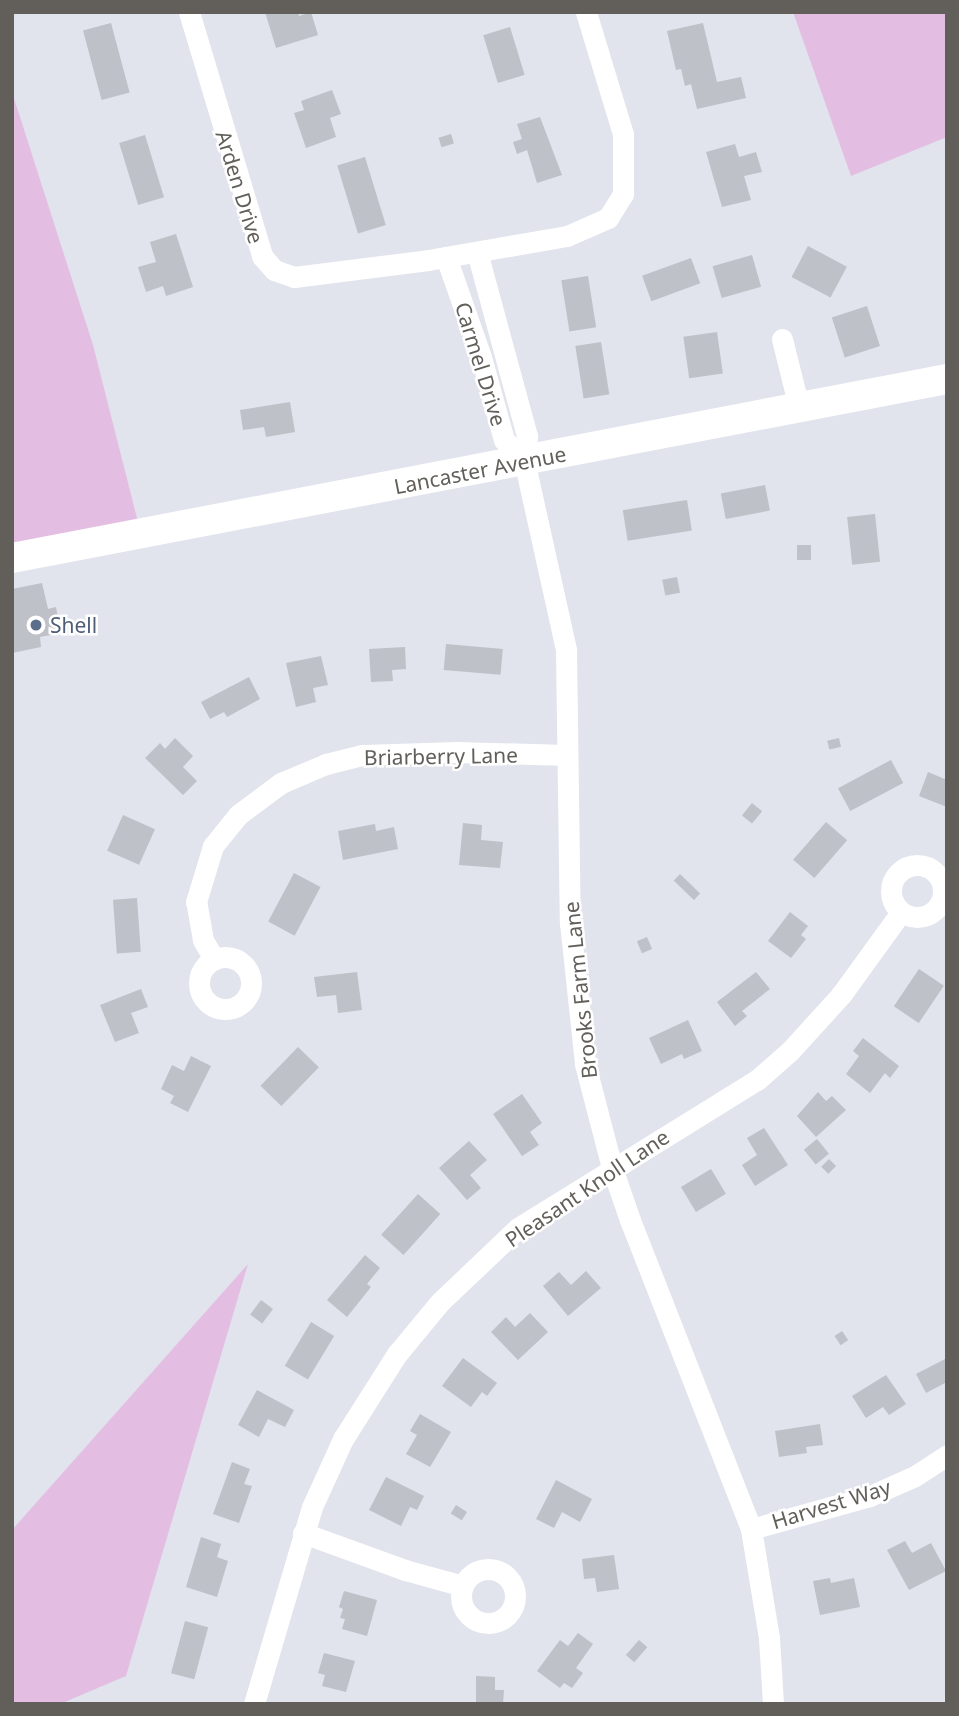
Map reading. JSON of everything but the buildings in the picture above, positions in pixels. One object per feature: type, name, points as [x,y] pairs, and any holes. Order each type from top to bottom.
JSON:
[{"type":"main road","name":"Lancaster Avenue","points":[[12,558],[947,379]]},
{"type":"street","name":"Arden Drive","points":[[189,12],[262,257],[283,275],[304,276],[446,257],[567,236],[608,218],[623,194],[622,134],[586,12]]},
{"type":"street","name":"Carmel Drive","points":[[477,252],[527,436],[524,460]]},
{"type":"street","name":"Carmel Drive","points":[[446,257],[481,357],[504,440],[524,460]]},
{"type":"street","points":[[782,339],[799,407]]},
{"type":"street","name":"Brooks Farm Lane","points":[[524,460],[566,650],[570,923],[585,1064],[612,1168],[751,1529],[768,1638],[774,1704]]},
{"type":"street","name":"Briarberry Lane","points":[[214,959],[203,940],[196,902],[213,846],[238,815],[281,783],[326,764],[363,755],[456,752],[567,755]]},
{"type":"street","name":"Pleasant Knoll Lane","points":[[254,1704],[312,1507],[343,1439],[397,1353],[431,1313],[518,1228],[757,1080],[841,995],[901,912]]},
{"type":"street","name":"Harvest Way","points":[[751,1529],[870,1496],[915,1476],[947,1455]]},
{"type":"street","points":[[303,1533],[405,1570],[463,1586]]},
{"type":"shaded area","points":[[793,12],[947,12],[947,137],[851,176]]},
{"type":"shaded area","points":[[12,92],[93,345],[139,526],[12,550]]},
{"type":"shaded area","points":[[248,1264],[126,1676],[60,1704],[12,1704],[12,1530]]},
{"type":"place","name":"Shell","points":[[36,625]]}]
